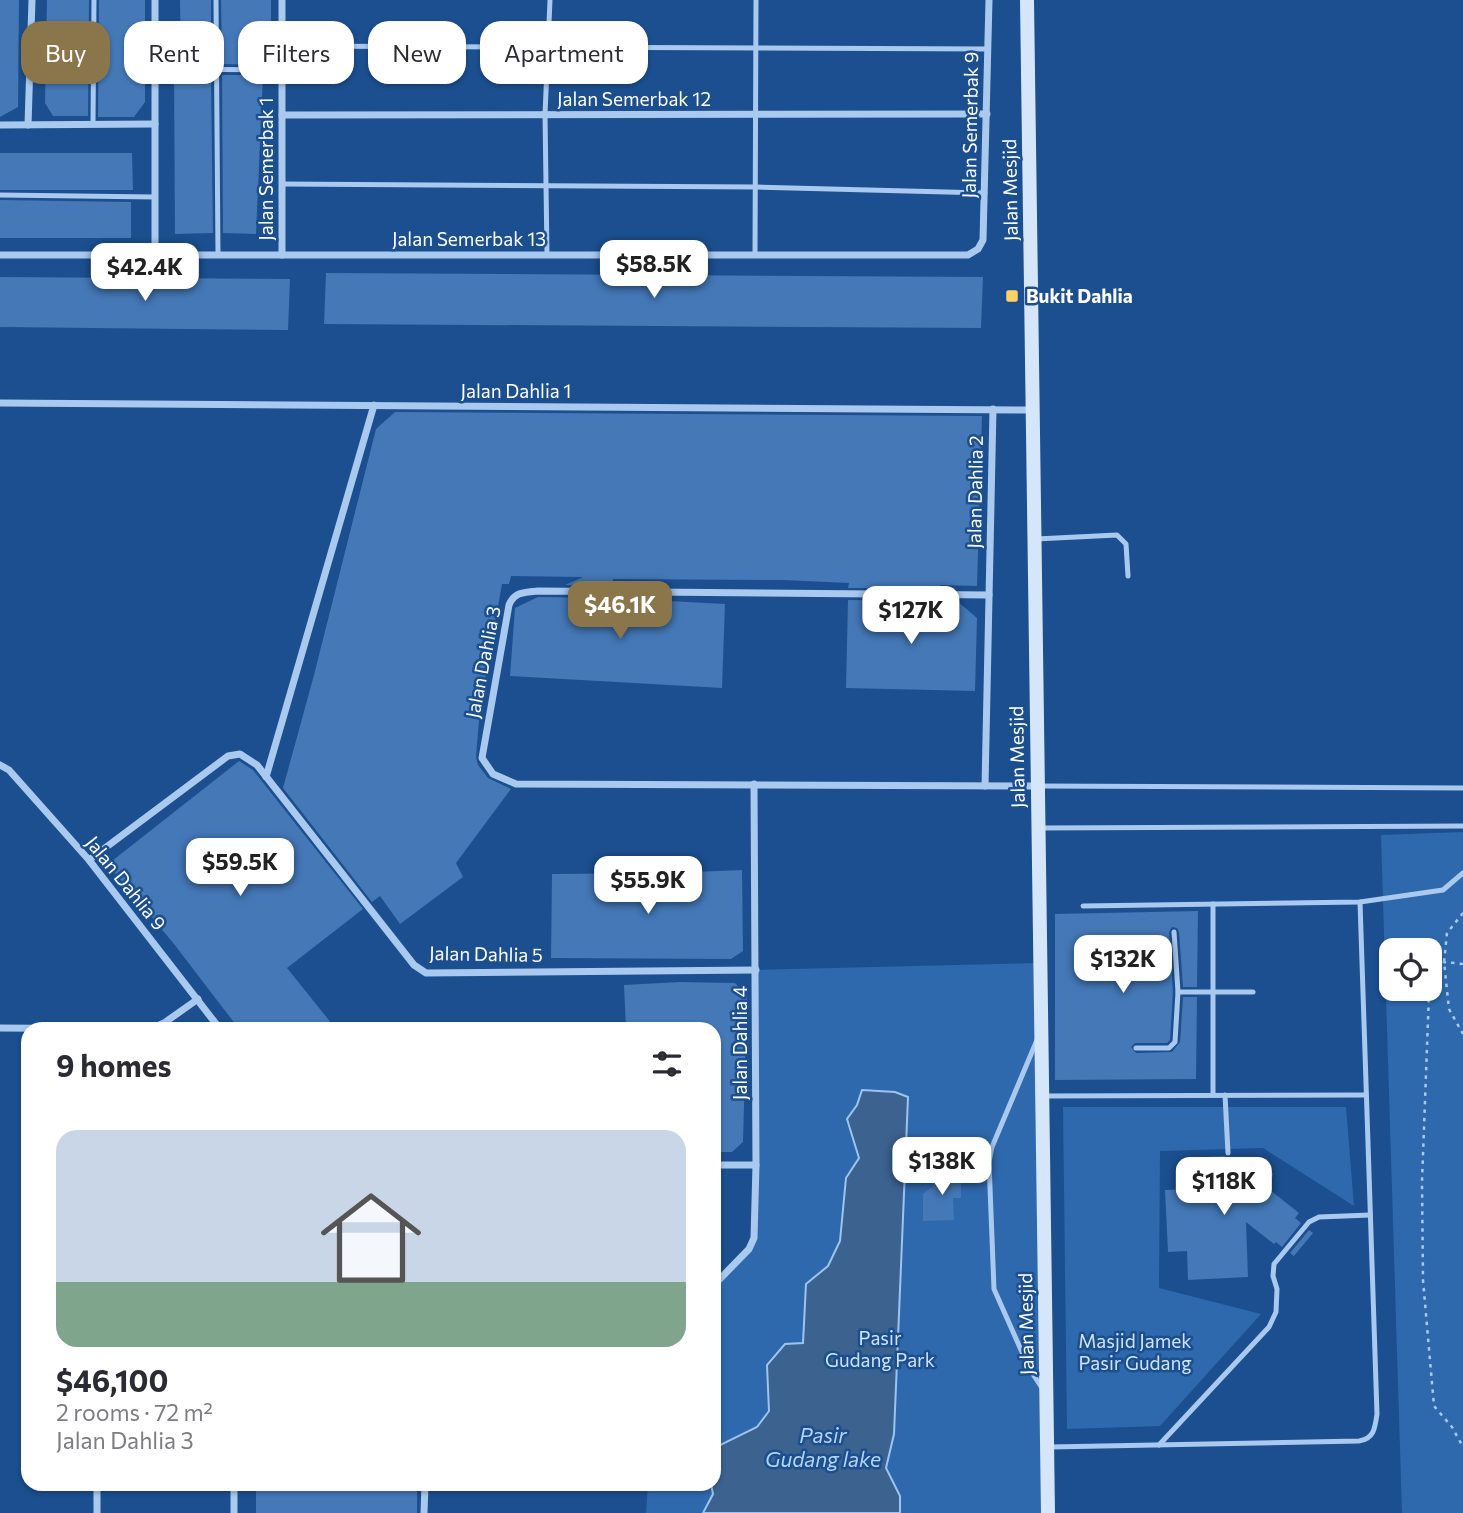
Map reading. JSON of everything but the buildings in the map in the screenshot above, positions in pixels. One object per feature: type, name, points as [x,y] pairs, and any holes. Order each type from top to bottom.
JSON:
[{"type":"main road","name":"Jalan Mesjid","points":[[1027,0],[1048,1513]]},
{"type":"street","points":[[28,125],[32,0]]},
{"type":"street","points":[[155,0],[155,21]]},
{"type":"street","name":"Jalan Semerbak 1","points":[[282,0],[282,21]]},
{"type":"street","name":"Jalan Semerbak 9","points":[[978,249],[983,240],[989,0]]},
{"type":"street","points":[[155,84],[155,255]]},
{"type":"street","name":"Jalan Semerbak 1","points":[[282,84],[282,255]]},
{"type":"street","name":"Jalan Semerbak 12","points":[[282,115],[987,114]]},
{"type":"street","points":[[0,125],[155,124]]},
{"type":"street","name":"Jalan Semerbak 13","points":[[0,255],[968,256],[978,249]]},
{"type":"street","name":"Jalan Dahlia 1","points":[[0,403],[1031,410]]},
{"type":"street","points":[[266,777],[374,405]]},
{"type":"street","name":"Jalan Dahlia 2","points":[[985,786],[993,410]]},
{"type":"street","name":"Jalan Dahlia 3","points":[[754,785],[516,785],[492,774],[481,755],[511,600],[520,593],[538,591],[989,595]]},
{"type":"street","name":"Jalan Dahlia 5","points":[[89,860],[232,755],[240,754],[251,759],[414,965],[426,972],[755,970]]},
{"type":"street","name":"Jalan Dahlia 9","points":[[0,765],[9,770],[89,860],[215,1022]]},
{"type":"street","points":[[754,785],[1037,786]]},
{"type":"street","name":"Jalan Dahlia 4","points":[[721,1277],[754,1242],[754,785]]},
{"type":"street","points":[[163,1022],[198,999]]},
{"type":"street","points":[[0,1028],[21,1028]]},
{"type":"street","points":[[721,1165],[756,1165]]},
{"type":"street","points":[[97,1491],[97,1513]]},
{"type":"street","points":[[234,1491],[234,1513]]},
{"type":"street","points":[[424,1513],[425,1491]]},
{"type":"lane","points":[[93,124],[94,0]]},
{"type":"lane","points":[[216,0],[216,21]]},
{"type":"lane","points":[[550,21],[551,0]]},
{"type":"lane","points":[[755,255],[756,0]]},
{"type":"lane","points":[[354,46],[480,47]]},
{"type":"lane","points":[[648,47],[988,49]]},
{"type":"lane","points":[[217,84],[218,255]]},
{"type":"lane","points":[[546,84],[547,255]]},
{"type":"lane","points":[[282,184],[755,187],[985,193]]},
{"type":"lane","points":[[0,195],[155,197]]},
{"type":"lane","points":[[1033,539],[1117,535],[1126,544],[1128,576]]},
{"type":"lane","points":[[1037,786],[1463,788]]},
{"type":"lane","points":[[1038,828],[1463,826]]},
{"type":"lane","points":[[1083,906],[1360,902],[1443,890],[1463,873]]},
{"type":"lane","points":[[1047,1447],[1359,1441],[1372,1435],[1377,1414],[1360,902]]},
{"type":"lane","points":[[1213,904],[1213,1095]]},
{"type":"lane","points":[[1136,1048],[1173,1046],[1178,992],[1174,932]]},
{"type":"lane","points":[[1178,992],[1253,992]]},
{"type":"lane","points":[[1041,1030],[992,1147],[989,1161],[995,1292],[1031,1371],[1046,1393]]},
{"type":"lane","points":[[1224,1095],[1228,1153]]},
{"type":"lane","points":[[1042,1096],[1366,1095]]},
{"type":"lane","points":[[1159,1445],[1269,1327],[1275,1314],[1277,1289],[1273,1276],[1274,1264],[1309,1222],[1319,1217],[1370,1215]]},
{"type":"path","points":[[1463,913],[1447,933],[1444,962],[1449,1009],[1463,1034]]},
{"type":"path","points":[[1444,962],[1463,964]]},
{"type":"path","points":[[1444,962],[1429,993],[1422,1182],[1423,1280],[1434,1406],[1452,1427],[1463,1447]]},
{"type":"green space","points":[[1463,832],[1463,1513],[1402,1513],[1386,1001],[1442,1001],[1442,938],[1384,938],[1381,835]]},
{"type":"green space","name":"Pasir Gudang Park","points":[[1040,963],[1048,1513],[646,1513],[648,1491],[721,1491],[721,1282],[749,1249],[754,1225],[756,970]]},
{"type":"green space","name":"Masjid Jamek Pasir Gudang","points":[[1063,1107],[1346,1107],[1354,1206],[1263,1148],[1160,1151],[1159,1288],[1261,1314],[1160,1426],[1067,1429]]},
{"type":"water","name":"Pasir Gudang lake","points":[[862,1090],[895,1092],[908,1097],[894,1434],[886,1468],[900,1496],[900,1513],[703,1513],[712,1491],[721,1491],[721,1445],[757,1427],[769,1411],[767,1365],[785,1344],[803,1343],[806,1284],[828,1266],[840,1241],[846,1178],[859,1158],[847,1119],[857,1105]]},
{"type":"place","name":"Bukit Dahlia","points":[[1012,296]]}]
